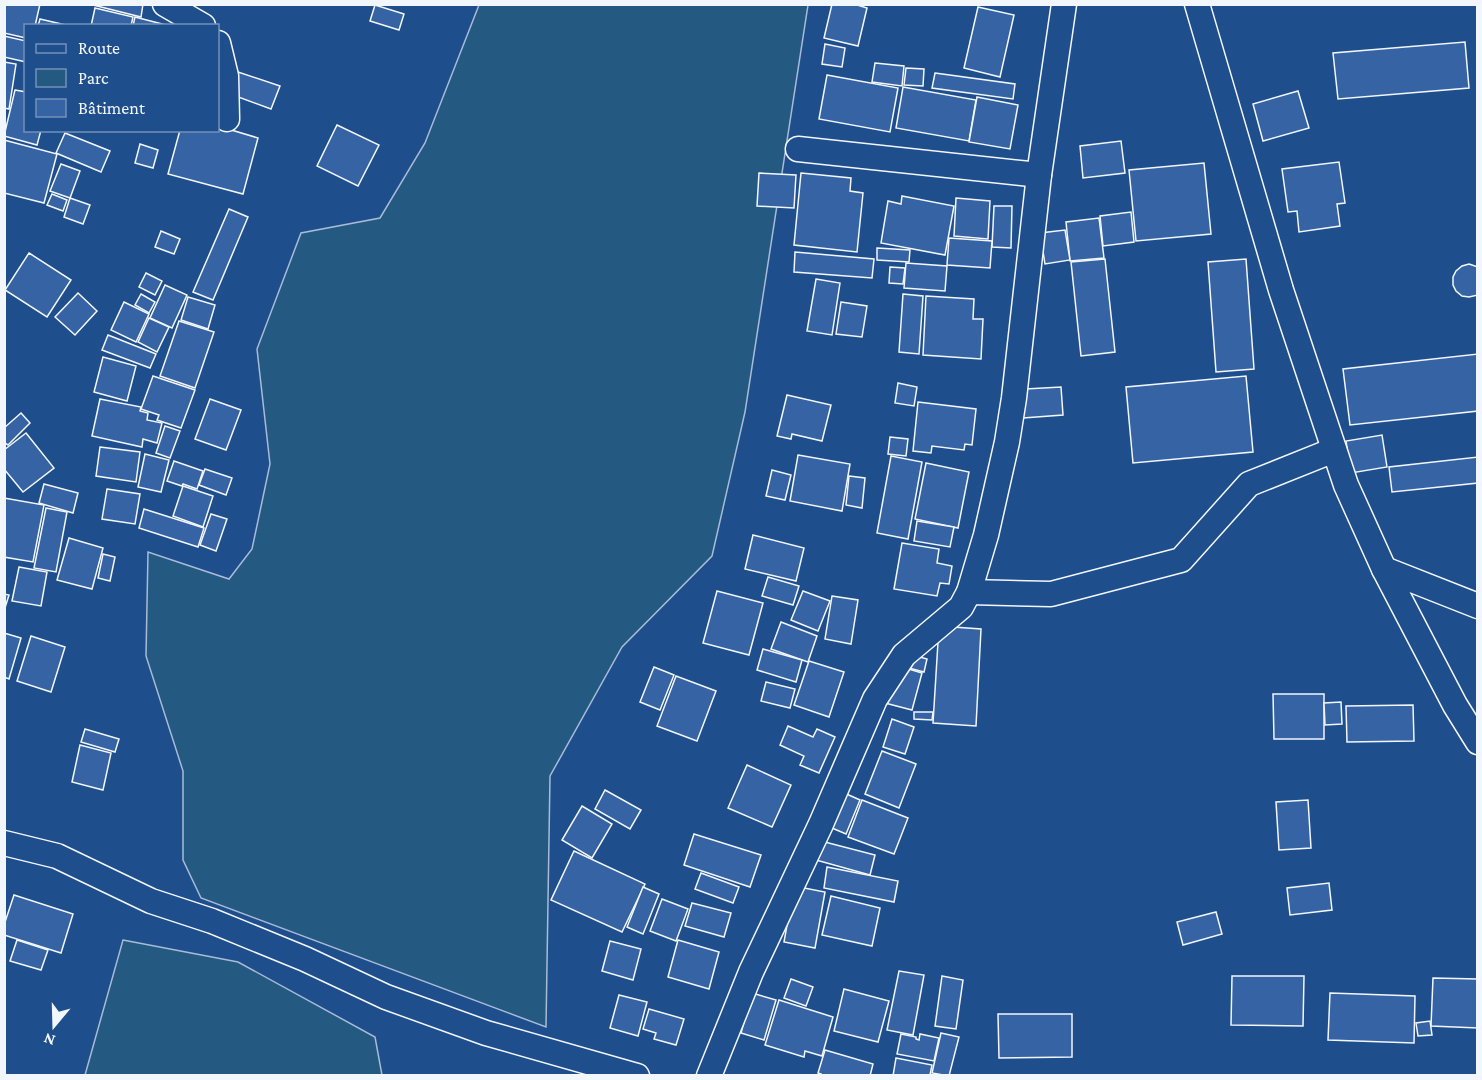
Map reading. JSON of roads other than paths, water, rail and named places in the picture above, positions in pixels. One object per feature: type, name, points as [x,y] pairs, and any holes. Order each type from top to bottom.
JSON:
[{"type":"street","points":[[165,4],[200,24]]},
{"type":"street","points":[[709,1076],[751,972],[821,824],[875,699],[904,655],[961,607],[969,592],[986,535],[1007,442],[1014,399],[1039,176],[1064,4]]},
{"type":"street","points":[[1197,4],[1281,290],[1346,485],[1384,569],[1455,705],[1478,742]]},
{"type":"street","points":[[219,47],[226,76],[227,119]]},
{"type":"street","points":[[798,149],[1039,176]]},
{"type":"street","points":[[969,592],[1051,594],[1181,560],[1249,484],[1334,450]]},
{"type":"street","points":[[1384,569],[1478,606]]},
{"type":"street","points":[[4,843],[57,856],[151,901],[212,921],[305,959],[386,997],[486,1033],[638,1076]]}]
